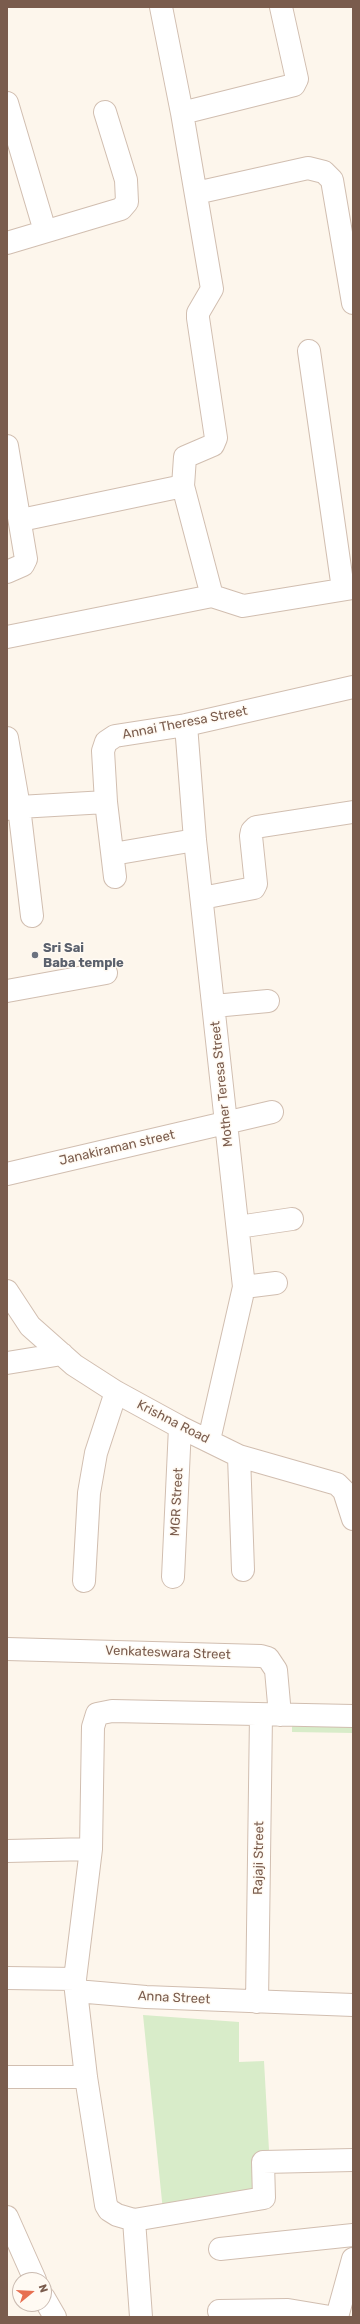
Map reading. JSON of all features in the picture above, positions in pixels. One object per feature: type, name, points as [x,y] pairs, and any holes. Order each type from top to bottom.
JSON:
[{"type":"street","points":[[161,7],[182,112],[212,289],[198,313],[198,318],[216,438],[213,445],[185,457],[183,486],[212,596]]},
{"type":"street","points":[[182,112],[294,86],[297,79],[281,7]]},
{"type":"street","points":[[7,103],[45,231]]},
{"type":"street","points":[[7,243],[121,209],[128,202],[126,180],[105,112]]},
{"type":"street","points":[[196,193],[308,168],[324,172],[332,180],[353,303]]},
{"type":"street","points":[[7,637],[212,596],[243,606],[348,588],[308,351]]},
{"type":"street","points":[[7,446],[21,520],[26,559],[23,565],[7,572]]},
{"type":"street","points":[[21,520],[183,486]]},
{"type":"street","name":"Annai Theresa Street","points":[[115,877],[106,802],[103,751],[106,742],[115,736],[186,725],[353,687]]},
{"type":"street","name":"Mother Teresa Street","points":[[186,725],[195,840],[244,1288],[209,1440]]},
{"type":"street","points":[[7,738],[13,808],[32,916]]},
{"type":"street","points":[[13,808],[106,802]]},
{"type":"street","points":[[202,898],[254,888],[256,884],[250,836],[256,827],[353,812]]},
{"type":"street","points":[[113,854],[195,840]]},
{"type":"street","points":[[7,991],[106,973]]},
{"type":"street","points":[[214,1006],[268,1000]]},
{"type":"street","name":"Janakiraman street","points":[[7,1174],[272,1112]]},
{"type":"street","points":[[238,1227],[292,1219]]},
{"type":"street","points":[[244,1288],[276,1283]]},
{"type":"street","name":"Krishna Road","points":[[7,1291],[30,1326],[62,1354],[116,1392],[180,1427],[239,1456],[337,1484],[344,1491],[353,1519]]},
{"type":"street","points":[[7,1363],[62,1354]]},
{"type":"street","points":[[84,1581],[89,1493],[96,1453],[116,1392]]},
{"type":"street","name":"MGR Street","points":[[173,1577],[180,1427]]},
{"type":"street","points":[[239,1456],[243,1570]]},
{"type":"street","name":"Venkateswara Street","points":[[7,1649],[261,1656],[268,1658],[276,1670],[270,1715]]},
{"type":"street","points":[[353,1716],[112,1711],[97,1714],[93,1727],[90,1849],[76,1985],[86,2077],[106,2204],[109,2210],[117,2215],[134,2220],[264,2198],[263,2162],[353,2160]]},
{"type":"street","name":"Rajaji Street","points":[[257,2002],[270,1715]]},
{"type":"street","points":[[7,1851],[90,1849]]},
{"type":"street","name":"Anna Street","points":[[7,1978],[76,1985],[146,1997],[353,2005]]},
{"type":"street","points":[[7,2077],[86,2077]]},
{"type":"street","points":[[7,2217],[31,2272]]},
{"type":"street","points":[[134,2220],[141,2317]]},
{"type":"street","points":[[220,2249],[353,2235]]},
{"type":"street","points":[[337,2317],[353,2259]]},
{"type":"street","points":[[219,2311],[288,2310],[330,2317]]},
{"type":"green space","points":[[292,1717],[353,1718],[353,1733],[292,1732]]},
{"type":"green space","points":[[143,2015],[239,2022],[239,2062],[264,2061],[270,2168],[257,2202],[163,2211]]},
{"type":"place","name":"Sri Sai Baba temple","points":[[35,955]]}]
